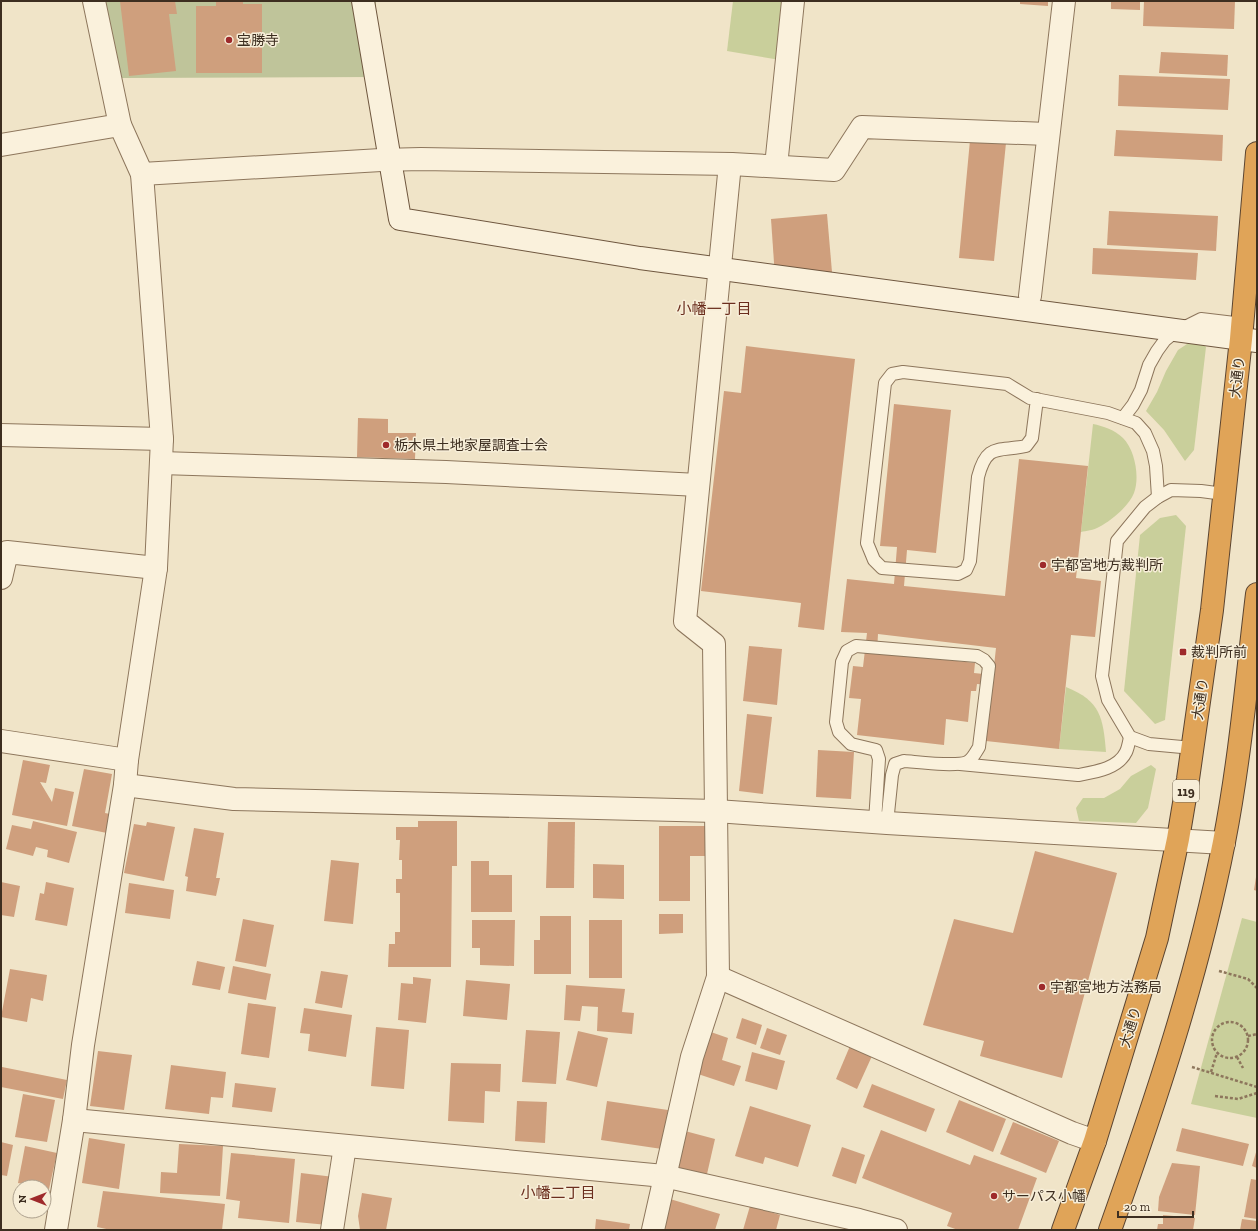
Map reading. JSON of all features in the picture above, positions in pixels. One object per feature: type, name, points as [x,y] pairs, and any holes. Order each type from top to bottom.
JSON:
[{"type":"highway","name":"大通り","points":[[1065,1230],[1095,1141],[1157,938],[1178,839],[1193,748],[1212,610],[1224,494],[1247,334],[1257,153]]},
{"type":"highway","points":[[1110,1230],[1177,1030],[1201,942],[1224,842],[1253,671],[1257,594]]},
{"type":"street","points":[[56,1230],[74,1120],[83,1045],[125,785],[126,760],[156,568],[162,439],[142,174],[120,125],[94,1]]},
{"type":"street","points":[[363,1],[400,219],[640,258],[1247,334]]},
{"type":"street","points":[[776,166],[793,1]]},
{"type":"street","points":[[1030,296],[1047,134],[1064,1]]},
{"type":"street","points":[[1,145],[120,125]]},
{"type":"street","points":[[142,174],[381,160],[730,164],[834,170],[862,127],[1047,134]]},
{"type":"street","points":[[653,1230],[692,1057],[718,977],[714,644],[685,621],[730,164]]},
{"type":"street","points":[[1,435],[162,439]]},
{"type":"street","points":[[161,463],[446,472],[698,485]]},
{"type":"street","points":[[1,578],[7,552],[156,568]]},
{"type":"street","points":[[1,741],[126,760]]},
{"type":"street","points":[[125,785],[234,798],[716,811],[881,823],[1224,842]]},
{"type":"street","points":[[718,977],[1072,1133],[1095,1141]]},
{"type":"street","points":[[74,1120],[664,1176],[859,1220],[896,1230]]},
{"type":"street","points":[[332,1230],[345,1146]]},
{"type":"lane","points":[[1123,418],[1133,405],[1141,390],[1149,365],[1157,351],[1165,340],[1175,332],[1201,319],[1247,334]]},
{"type":"lane","points":[[1037,399],[1032,438],[1026,446],[998,448],[987,456],[981,466],[978,477],[970,561],[966,570],[958,574],[882,568],[874,560],[867,543],[885,383],[892,374],[903,372],[1007,384],[1030,398],[1037,399],[1123,418],[1136,423],[1145,433],[1153,451],[1156,466],[1158,496]]},
{"type":"lane","points":[[1193,748],[1149,744],[1130,737],[1108,700],[1102,676],[1117,541],[1145,507],[1158,496],[1170,490],[1201,491],[1224,494]]},
{"type":"lane","points":[[881,823],[878,755],[876,750],[851,744],[840,732],[836,722],[842,662],[847,651],[856,646],[977,656],[984,660],[988,666],[978,747],[968,762],[958,764]]},
{"type":"lane","points":[[881,823],[895,764],[904,761],[958,764],[1078,775],[1094,772],[1117,763],[1126,753],[1130,737]]},
{"type":"path","points":[[1219,971],[1248,979],[1257,988]]},
{"type":"path","points":[[1224,1023],[1236,1023],[1246,1030],[1248,1036],[1247,1047],[1244,1052],[1237,1057],[1228,1058],[1217,1053],[1213,1048],[1212,1036],[1215,1030],[1224,1023]]},
{"type":"path","points":[[1248,1036],[1257,1034]]},
{"type":"path","points":[[1211,1072],[1217,1053]]},
{"type":"path","points":[[1237,1057],[1243,1068]]},
{"type":"path","points":[[1192,1067],[1257,1087]]},
{"type":"path","points":[[1215,1096],[1238,1099],[1257,1093]]},
{"type":"green space","points":[[105,1],[376,1],[374,77],[122,78]]},
{"type":"green space","points":[[733,1],[786,1],[780,60],[727,51]]},
{"type":"green space","points":[[1196,338],[1206,347],[1194,450],[1185,461],[1164,430],[1146,411],[1178,350]]},
{"type":"green space","points":[[1093,424],[1113,431],[1120,435],[1127,443],[1131,449],[1135,464],[1136,487],[1132,498],[1114,517],[1097,528],[1081,532]]},
{"type":"green space","points":[[1176,515],[1186,526],[1165,720],[1155,724],[1124,691],[1140,535],[1160,518]]},
{"type":"green space","points":[[1066,687],[1087,698],[1098,712],[1103,729],[1106,752],[1059,749]]},
{"type":"green space","points":[[1151,765],[1156,769],[1148,808],[1136,823],[1079,821],[1076,808],[1083,798],[1104,798],[1120,789],[1131,776]]},
{"type":"green space","points":[[1242,918],[1257,922],[1257,1118],[1191,1104]]},
{"type":"building","points":[[120,1],[175,1],[177,14],[169,14],[176,71],[129,76]]},
{"type":"building","name":"宝勝寺","points":[[216,1],[243,1],[243,4],[262,4],[262,73],[196,73],[196,6],[216,6]]},
{"type":"building","points":[[1020,1],[1048,1],[1048,6],[1020,4]]},
{"type":"building","points":[[1111,1],[1140,1],[1140,10],[1111,9]]},
{"type":"building","points":[[1144,1],[1235,1],[1234,29],[1143,26]]},
{"type":"building","points":[[1161,52],[1228,55],[1227,76],[1159,73]]},
{"type":"building","points":[[1119,75],[1230,79],[1228,110],[1118,106]]},
{"type":"building","points":[[1116,130],[1223,135],[1222,161],[1114,156]]},
{"type":"building","points":[[970,140],[1006,143],[994,261],[959,258]]},
{"type":"building","points":[[1109,211],[1218,216],[1216,251],[1107,245]]},
{"type":"building","points":[[827,214],[832,272],[775,277],[771,219]]},
{"type":"building","points":[[1093,248],[1198,253],[1196,280],[1092,274]]},
{"type":"building","points":[[746,346],[855,359],[824,630],[798,627],[801,603],[701,591],[724,391],[741,393]]},
{"type":"building","name":"宇都宮地方裁判所","points":[[894,404],[951,410],[936,553],[907,550],[904,586],[1005,596],[1019,459],[1088,466],[1076,578],[1101,581],[1095,637],[1071,635],[1059,749],[986,741],[991,685],[977,684],[976,691],[971,691],[968,722],[946,719],[944,745],[857,735],[861,699],[849,698],[853,666],[863,667],[867,633],[841,632],[847,579],[894,584],[897,547],[880,546]],"holes":[[[878,634],[996,648],[993,675],[974,673],[975,663],[877,652]]]},
{"type":"building","name":"栃木県土地家屋調査士会","points":[[358,418],[388,419],[388,433],[416,433],[415,459],[357,457]]},
{"type":"building","points":[[749,646],[782,649],[777,705],[743,701]]},
{"type":"building","points":[[747,714],[772,717],[763,794],[739,791]]},
{"type":"building","points":[[818,750],[854,752],[851,799],[816,797]]},
{"type":"building","points":[[23,760],[50,765],[46,783],[40,782],[52,802],[55,788],[74,792],[67,826],[12,815]]},
{"type":"building","points":[[84,769],[112,774],[105,813],[110,814],[107,833],[72,826]]},
{"type":"building","points":[[33,821],[77,832],[69,863],[47,857],[48,850],[36,847],[33,856],[6,849],[12,825],[31,829]]},
{"type":"building","points":[[418,821],[457,821],[457,866],[452,866],[451,967],[388,967],[389,944],[395,944],[395,932],[400,932],[400,893],[396,893],[396,879],[402,879],[402,860],[399,860],[400,840],[396,840],[396,827],[418,827]]},
{"type":"building","points":[[147,822],[175,827],[164,881],[124,873],[134,824],[146,826]]},
{"type":"building","points":[[548,822],[575,822],[574,888],[546,888]]},
{"type":"building","points":[[659,826],[710,826],[710,856],[690,856],[690,901],[659,901]]},
{"type":"building","points":[[194,828],[224,833],[216,878],[220,878],[216,896],[186,891],[188,877],[185,876]]},
{"type":"building","name":"宇都宮地方法務局","points":[[1035,851],[1117,873],[1062,1078],[980,1056],[984,1041],[923,1025],[954,919],[1013,933]]},
{"type":"building","points":[[331,860],[359,863],[353,924],[324,921]]},
{"type":"building","points":[[471,861],[489,861],[489,875],[512,875],[512,912],[471,912]]},
{"type":"building","points":[[593,864],[624,865],[624,899],[593,898]]},
{"type":"building","points":[[1257,877],[1257,891],[1254,890]]},
{"type":"building","points":[[1,882],[20,886],[14,917],[1,915]]},
{"type":"building","points":[[46,882],[74,888],[67,926],[35,920],[40,893],[44,894]]},
{"type":"building","points":[[129,883],[174,890],[170,919],[125,913]]},
{"type":"building","points":[[659,914],[683,914],[683,933],[659,934]]},
{"type":"building","points":[[540,916],[571,916],[571,974],[534,974],[534,940],[540,940]]},
{"type":"building","points":[[243,919],[274,925],[266,967],[235,961]]},
{"type":"building","points":[[472,920],[515,920],[514,966],[480,965],[480,948],[472,948]]},
{"type":"building","points":[[589,920],[622,920],[622,978],[589,978]]},
{"type":"building","points":[[197,961],[225,967],[220,990],[192,985]]},
{"type":"building","points":[[233,966],[271,974],[266,1000],[228,993]]},
{"type":"building","points":[[10,969],[47,975],[43,1001],[31,998],[27,1022],[1,1017]]},
{"type":"building","points":[[321,971],[348,975],[342,1008],[315,1003]]},
{"type":"building","points":[[413,977],[431,979],[426,1023],[398,1020],[401,983],[413,984]]},
{"type":"building","points":[[466,980],[510,984],[507,1020],[463,1016]]},
{"type":"building","points":[[566,985],[625,989],[622,1012],[634,1013],[632,1034],[597,1031],[598,1007],[582,1006],[580,1021],[564,1020]]},
{"type":"building","points":[[248,1003],[276,1007],[269,1058],[241,1054]]},
{"type":"building","points":[[304,1008],[352,1015],[346,1057],[308,1051],[310,1034],[300,1033]]},
{"type":"building","points":[[742,1018],[762,1025],[756,1045],[736,1038]]},
{"type":"building","points":[[376,1027],[409,1030],[404,1089],[371,1086]]},
{"type":"building","points":[[767,1028],[787,1035],[780,1055],[760,1048]]},
{"type":"building","points":[[526,1030],[560,1032],[556,1084],[522,1082]]},
{"type":"building","points":[[578,1031],[608,1038],[597,1087],[566,1080]]},
{"type":"building","points":[[708,1031],[728,1038],[722,1060],[741,1066],[734,1086],[695,1073]]},
{"type":"building","points":[[850,1046],[872,1056],[857,1089],[836,1079]]},
{"type":"building","points":[[98,1051],[132,1055],[124,1110],[90,1106]]},
{"type":"building","points":[[752,1052],[785,1061],[777,1090],[745,1081]]},
{"type":"building","points":[[451,1063],[501,1064],[500,1092],[485,1091],[484,1123],[448,1121]]},
{"type":"building","points":[[171,1065],[226,1072],[223,1098],[211,1097],[209,1114],[165,1109]]},
{"type":"building","points":[[2,1067],[67,1080],[63,1099],[1,1087]]},
{"type":"building","points":[[235,1083],[276,1088],[272,1112],[232,1107]]},
{"type":"building","points":[[872,1084],[935,1109],[926,1132],[863,1107]]},
{"type":"building","points":[[23,1094],[55,1100],[47,1142],[15,1137]]},
{"type":"building","points":[[959,1100],[1006,1119],[993,1152],[946,1132]]},
{"type":"building","points":[[517,1101],[547,1102],[545,1143],[515,1141]]},
{"type":"building","points":[[607,1101],[668,1110],[662,1149],[601,1140]]},
{"type":"building","points":[[750,1106],[811,1125],[798,1167],[765,1157],[763,1164],[735,1156]]},
{"type":"building","points":[[1013,1122],[1059,1141],[1046,1173],[1000,1154]]},
{"type":"building","points":[[1182,1128],[1249,1144],[1243,1166],[1176,1151]]},
{"type":"building","points":[[881,1130],[970,1165],[974,1155],[1037,1178],[1018,1230],[958,1230],[947,1226],[952,1213],[862,1178]]},
{"type":"building","points":[[685,1131],[715,1139],[707,1174],[676,1167]]},
{"type":"building","points":[[89,1138],[125,1144],[119,1189],[82,1183]]},
{"type":"building","points":[[1,1142],[13,1145],[7,1176],[1,1175]]},
{"type":"building","points":[[179,1144],[223,1146],[220,1196],[160,1193],[161,1172],[177,1173]]},
{"type":"building","points":[[25,1146],[57,1153],[51,1179],[19,1179]]},
{"type":"building","points":[[842,1147],[865,1155],[856,1184],[832,1176]]},
{"type":"building","points":[[1257,1149],[1257,1168],[1252,1166]]},
{"type":"building","points":[[231,1153],[295,1159],[289,1223],[238,1218],[240,1201],[226,1199]]},
{"type":"building","points":[[1172,1163],[1200,1166],[1195,1215],[1158,1211],[1159,1197]]},
{"type":"building","points":[[301,1173],[334,1177],[328,1225],[296,1222]]},
{"type":"building","points":[[1251,1179],[1257,1180],[1257,1219],[1244,1217]]},
{"type":"building","points":[[103,1191],[225,1204],[222,1230],[111,1230],[97,1227]]},
{"type":"building","points":[[362,1193],[392,1198],[386,1230],[360,1230],[358,1216]]},
{"type":"building","points":[[670,1199],[720,1214],[715,1230],[664,1230]]},
{"type":"building","points":[[750,1206],[780,1215],[776,1230],[743,1230]]},
{"type":"building","points":[[1163,1215],[1195,1218],[1193,1230],[1157,1230],[1158,1224],[1163,1224]]},
{"type":"building","points":[[596,1219],[630,1224],[629,1230],[595,1230]]},
{"type":"building","points":[[1242,1219],[1257,1221],[1257,1230],[1240,1230]]},
{"type":"place","name":"宝勝寺","points":[[229,40]]},
{"type":"place","name":"栃木県土地家屋調査士会","points":[[386,445]]},
{"type":"place","name":"宇都宮地方裁判所","points":[[1043,565]]},
{"type":"place","name":"裁判所前","points":[[1183,652]]},
{"type":"place","name":"宇都宮地方法務局","points":[[1042,987]]},
{"type":"place","name":"サーパス小幡","points":[[994,1196]]},
{"type":"district","name":"小幡一丁目","points":[[714,309]]},
{"type":"district","name":"小幡二丁目","points":[[558,1193]]}]
